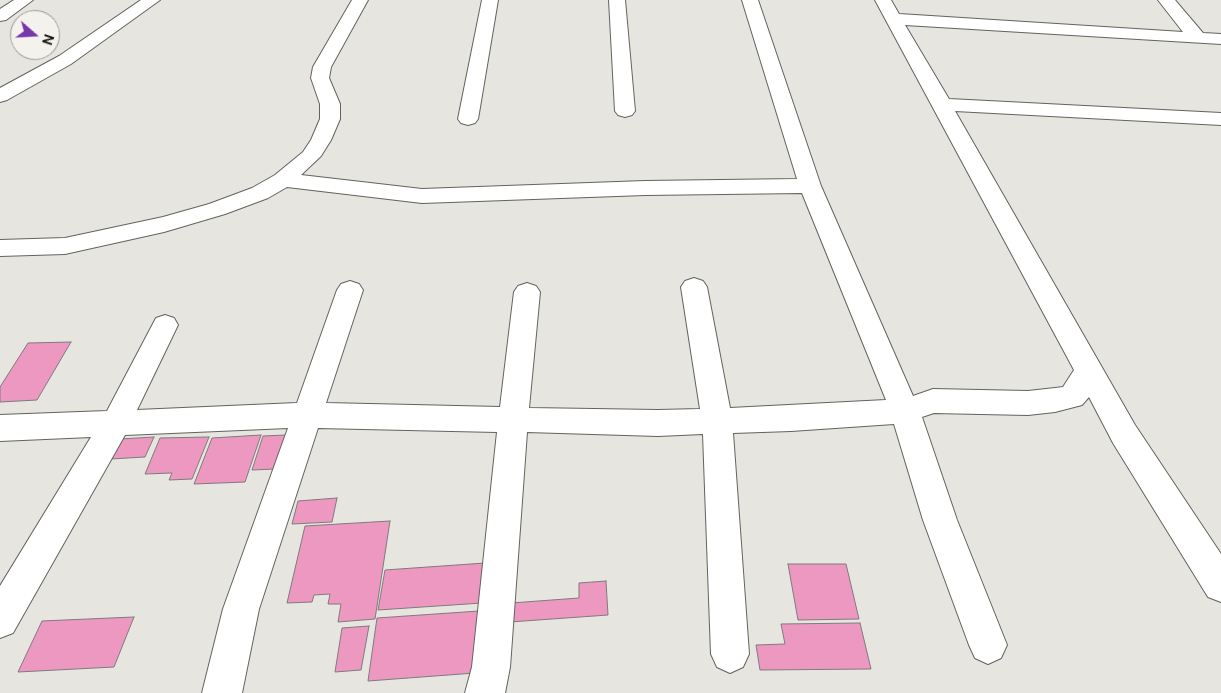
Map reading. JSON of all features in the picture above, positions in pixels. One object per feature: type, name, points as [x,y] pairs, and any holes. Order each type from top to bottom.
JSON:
[{"type":"street","points":[[0,16],[25,0]]},
{"type":"street","points":[[0,96],[65,60],[152,0]]},
{"type":"street","points":[[0,248],[65,246],[164,224],[217,209],[260,193],[283,180],[310,156],[321,140],[330,119],[330,104],[320,78],[322,67],[360,0]]},
{"type":"street","points":[[468,119],[490,0]]},
{"type":"street","points":[[617,0],[625,111]]},
{"type":"street","points":[[750,0],[810,186],[905,411],[940,520],[988,646]]},
{"type":"street","points":[[1166,0],[1197,37]]},
{"type":"street","points":[[889,9],[1221,38]]},
{"type":"street","points":[[889,9],[1124,434],[1221,585]]},
{"type":"street","points":[[942,104],[1221,119]]},
{"type":"street","points":[[283,180],[422,196],[645,188],[810,186]]},
{"type":"street","points":[[694,287],[718,422],[730,654]]},
{"type":"street","points":[[222,693],[241,609],[309,415],[350,290]]},
{"type":"street","points":[[485,693],[491,667],[513,420],[528,292]]},
{"type":"street","points":[[0,620],[116,423],[165,325]]},
{"type":"street","points":[[0,428],[309,415],[658,423],[791,419],[905,411],[933,401],[1028,402],[1056,400],[1072,397],[1081,386],[1088,371]]},
{"type":"building","points":[[71,342],[37,400],[0,402],[0,387],[28,343]]},
{"type":"building","points":[[261,435],[245,482],[194,484],[212,438]]},
{"type":"building","points":[[286,435],[276,469],[252,470],[263,436]]},
{"type":"building","points":[[154,437],[145,457],[111,459],[120,439]]},
{"type":"building","points":[[209,437],[192,479],[169,480],[172,473],[145,474],[160,438]]},
{"type":"building","points":[[337,498],[332,522],[292,524],[298,501]]},
{"type":"building","points":[[390,521],[375,619],[338,622],[341,604],[328,604],[330,594],[314,595],[312,602],[287,603],[305,526]]},
{"type":"building","points":[[485,563],[482,603],[378,610],[385,570]]},
{"type":"building","points":[[788,564],[846,564],[859,619],[798,620]]},
{"type":"building","points":[[606,581],[608,615],[510,622],[511,603],[579,598],[579,583]]},
{"type":"building","points":[[479,611],[475,673],[368,681],[377,618]]},
{"type":"building","points":[[134,617],[114,667],[18,672],[42,621]]},
{"type":"building","points":[[860,623],[871,669],[760,670],[756,645],[785,644],[781,624]]},
{"type":"building","points":[[369,626],[361,670],[335,672],[342,628]]}]
